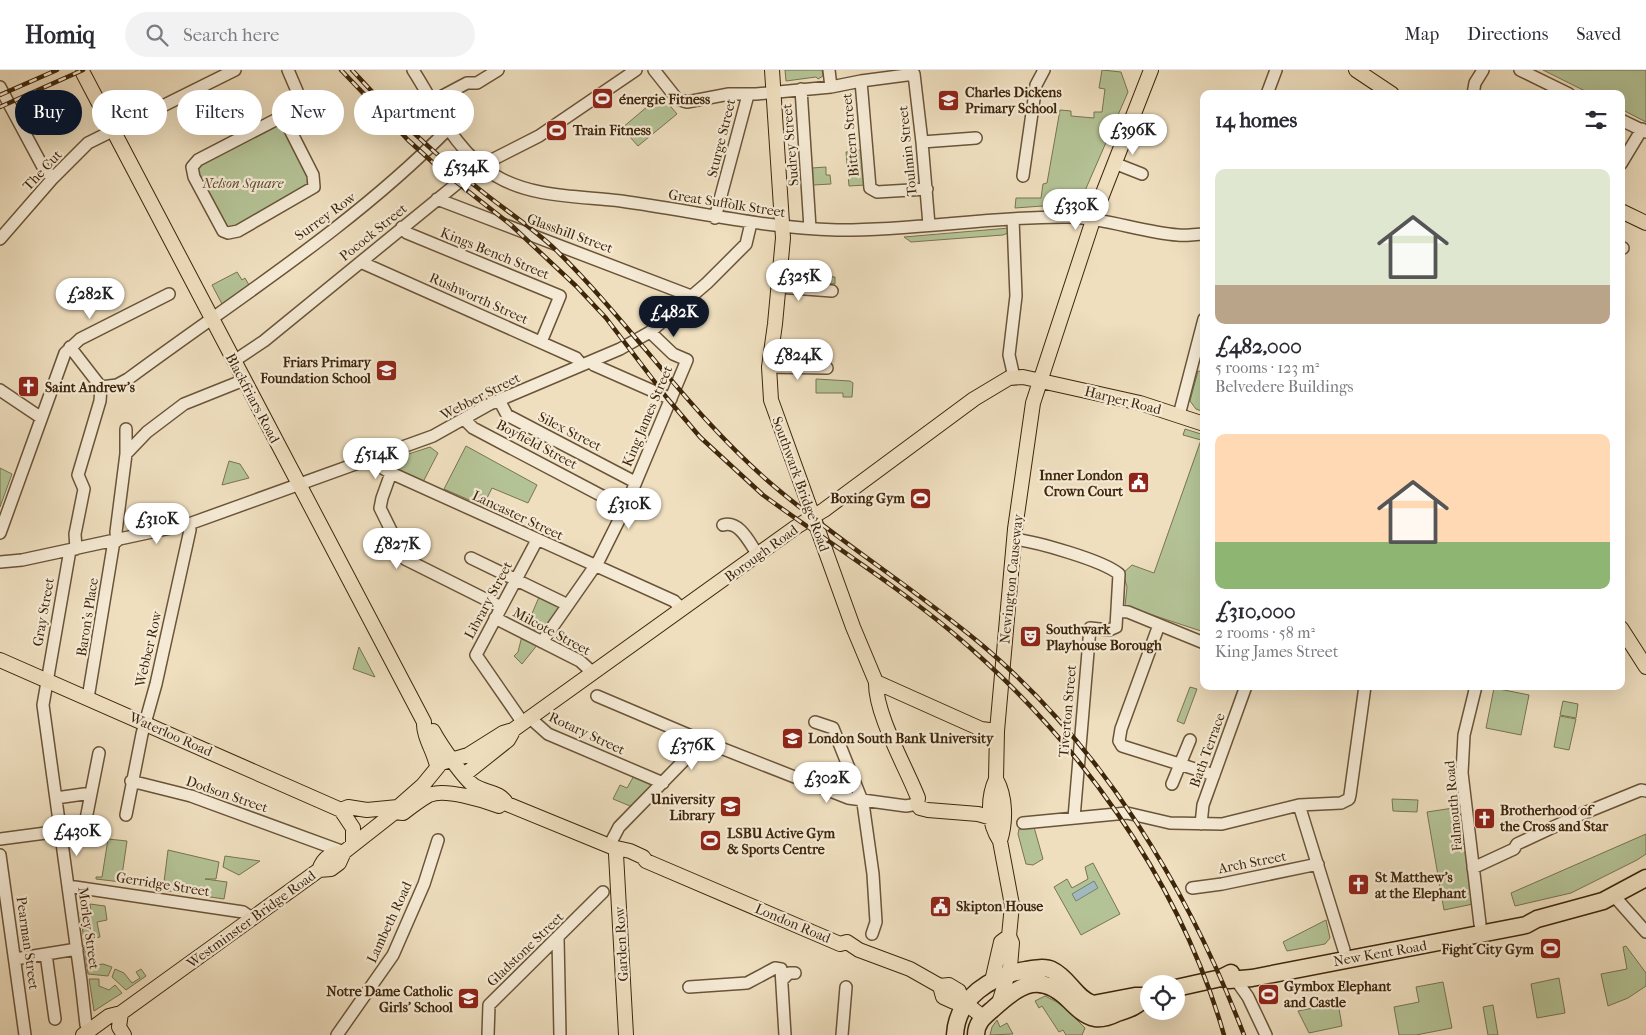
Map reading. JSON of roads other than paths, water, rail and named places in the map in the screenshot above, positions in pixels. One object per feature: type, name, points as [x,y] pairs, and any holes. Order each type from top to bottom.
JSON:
[{"type":"highway","name":"New Kent Road","points":[[1586,905],[1646,869]]},
{"type":"highway","name":"New Kent Road","points":[[1185,986],[1494,933],[1615,897],[1646,878]]},
{"type":"highway","name":"New Kent Road","points":[[1229,979],[1238,971],[1344,950],[1524,915],[1537,919]]},
{"type":"highway","points":[[956,1035],[957,1021],[963,1001],[992,981],[1008,974],[1048,969],[1056,973],[1075,999]]},
{"type":"highway","points":[[976,1035],[977,1025],[983,1017],[1017,990],[1032,984],[1042,983],[1052,986],[1075,999],[1096,1005],[1140,996]]},
{"type":"main road","name":"Southwark Bridge Road","points":[[772,70],[783,226],[779,287],[769,367],[771,400],[812,517],[853,627],[876,682],[881,708],[918,798],[917,804]]},
{"type":"main road","name":"Newington Causeway","points":[[1000,841],[994,833],[990,792],[996,779],[997,731],[1014,539],[1028,430],[1040,381],[1093,220],[1150,70]]},
{"type":"main road","name":"Blackfriars Road","points":[[83,73],[92,90]]},
{"type":"main road","points":[[1364,73],[1387,90]]},
{"type":"main road","name":"Blackfriars Road","points":[[116,135],[424,722],[424,729],[433,748],[434,770]]},
{"type":"main road","points":[[1625,213],[1646,223]]},
{"type":"main road","points":[[1014,377],[1040,381]]},
{"type":"main road","name":"Borough Road","points":[[434,770],[452,759],[468,755],[503,733],[522,724],[967,404],[999,383],[1014,377]]},
{"type":"main road","name":"Harper Road","points":[[1040,381],[1140,403],[1200,423]]},
{"type":"main road","points":[[1625,634],[1646,667]]},
{"type":"main road","name":"Waterloo Road","points":[[1,664],[88,698],[344,813],[348,807],[367,810],[396,809]]},
{"type":"main road","points":[[876,682],[981,729],[997,731]]},
{"type":"main road","name":"Blackfriars Road","points":[[424,722],[430,725],[464,775]]},
{"type":"main road","name":"Borough Road","points":[[464,775],[508,740],[522,724]]},
{"type":"main road","points":[[434,770],[436,785],[450,794]]},
{"type":"main road","name":"Westminster Bridge Road","points":[[87,1032],[109,1016],[121,1013],[318,870],[330,869],[339,863],[349,848],[396,809],[434,770]]},
{"type":"main road","points":[[464,775],[477,787],[503,797],[507,804],[612,849]]},
{"type":"main road","name":"Newington Causeway","points":[[996,779],[1003,791],[1003,830],[1000,841],[1012,905],[1009,936],[1012,943],[1011,958],[999,1003]]},
{"type":"main road","points":[[396,809],[403,813],[429,795],[450,794],[478,798],[500,806],[507,804]]},
{"type":"main road","points":[[917,804],[920,808],[928,810],[978,814],[992,818]]},
{"type":"main road","points":[[344,813],[382,820]]},
{"type":"main road","points":[[344,813],[353,828],[349,848]]},
{"type":"main road","name":"London Road","points":[[612,849],[639,865],[646,861],[840,944],[846,942],[859,950],[910,969],[940,986],[949,985],[957,990],[963,1001]]},
{"type":"main road","name":"Garden Row","points":[[612,849],[626,1035]]},
{"type":"main road","name":"Newington Causeway","points":[[992,981],[1001,942],[1009,936]]},
{"type":"main road","points":[[963,1001],[983,1017]]},
{"type":"main road","points":[[121,1013],[119,1027],[124,1035]]},
{"type":"street","name":"The Cut","points":[[167,103],[235,70]]},
{"type":"street","points":[[288,70],[297,90]]},
{"type":"street","name":"Great Suffolk Street","points":[[413,70],[426,90]]},
{"type":"street","points":[[454,90],[467,83],[477,83],[498,70]]},
{"type":"street","name":"Pocock Street","points":[[234,361],[264,341],[479,166],[539,136],[636,70]]},
{"type":"street","points":[[654,70],[677,99],[682,101],[729,94],[748,95],[831,87],[860,80],[908,73]]},
{"type":"street","points":[[829,70],[831,87]]},
{"type":"street","points":[[1023,176],[1036,85],[1044,70]]},
{"type":"street","points":[[1268,90],[1276,70]]},
{"type":"street","points":[[1474,90],[1475,83],[1483,70]]},
{"type":"street","points":[[1520,70],[1561,90]]},
{"type":"street","name":"Toulmin Street","points":[[908,73],[922,142],[929,225]]},
{"type":"street","name":"Bittern Street","points":[[860,80],[870,188],[878,192],[927,190]]},
{"type":"street","points":[[0,87],[44,169],[53,178]]},
{"type":"street","name":"Sudrey Street","points":[[801,89],[810,228]]},
{"type":"street","name":"Sturge Street","points":[[715,218],[748,95]]},
{"type":"street","points":[[283,116],[313,175],[314,187],[238,231],[228,233],[223,231],[194,177],[192,167],[198,160],[283,116]]},
{"type":"street","points":[[1625,122],[1644,131],[1625,158]]},
{"type":"street","name":"The Cut","points":[[0,239],[53,178],[88,143],[103,135]]},
{"type":"street","name":"Surrey Row","points":[[101,387],[123,382],[212,319],[388,187],[443,135]]},
{"type":"street","name":"Great Suffolk Street","points":[[452,135],[464,152],[479,166],[509,183],[534,191],[624,202],[751,223],[851,230],[1013,218],[1069,218],[1093,220],[1179,235],[1200,234]]},
{"type":"street","points":[[922,142],[976,138]]},
{"type":"street","points":[[1114,163],[1142,174]]},
{"type":"street","name":"Glasshill Street","points":[[438,199],[691,296]]},
{"type":"street","points":[[1013,218],[1016,296],[1009,355],[1014,377]]},
{"type":"street","name":"Webber Street","points":[[0,562],[22,560],[73,550],[190,524],[298,483],[418,442],[464,420],[499,400],[587,364],[650,332],[746,244],[751,223]]},
{"type":"street","name":"Kings Bench Street","points":[[402,228],[407,233],[560,296],[541,342]]},
{"type":"street","name":"Rushworth Street","points":[[362,261],[587,364],[594,365],[671,399]]},
{"type":"street","points":[[779,287],[832,291]]},
{"type":"street","points":[[0,533],[61,359],[80,339],[169,294]]},
{"type":"street","name":"King James Street","points":[[542,642],[596,566],[625,508],[687,360],[673,354],[650,332]]},
{"type":"street","points":[[1178,415],[1200,334]]},
{"type":"street","points":[[70,348],[101,387]]},
{"type":"street","points":[[769,367],[827,368]]},
{"type":"street","points":[[126,454],[148,432],[184,404],[244,380]]},
{"type":"street","name":"Gray Street","points":[[46,680],[84,489],[78,475],[100,401],[101,387]]},
{"type":"street","points":[[0,390],[40,416]]},
{"type":"street","name":"Silex Street","points":[[499,400],[507,416],[635,482]]},
{"type":"street","name":"Boyfield Street","points":[[464,420],[473,428],[625,508]]},
{"type":"street","name":"Baron's Place","points":[[88,698],[116,541],[126,454],[126,429]]},
{"type":"street","name":"Lancaster Street","points":[[370,458],[375,464],[391,473],[674,601],[682,609]]},
{"type":"street","name":"Milcote Street","points":[[391,473],[380,508],[404,559],[501,607]]},
{"type":"street","points":[[724,525],[730,523],[736,525],[758,555]]},
{"type":"street","name":"Webber Row","points":[[131,781],[156,684],[190,524]]},
{"type":"street","name":"Tiverton Street","points":[[1014,539],[1030,541],[1112,568],[1118,574],[1116,627],[1109,630],[1090,628],[1074,818]]},
{"type":"street","name":"Library Street","points":[[522,724],[476,655],[537,540]]},
{"type":"street","points":[[471,558],[568,605]]},
{"type":"street","points":[[1118,611],[1128,612],[1200,641]]},
{"type":"street","name":"Milcote Street","points":[[495,618],[580,662],[593,673]]},
{"type":"street","points":[[1158,625],[1121,729],[1119,741],[1122,746],[1214,775]]},
{"type":"street","name":"Morley Street","points":[[46,680],[43,710],[87,1032]]},
{"type":"street","name":"Bath Terrace","points":[[1202,824],[1203,805],[1245,690]]},
{"type":"street","points":[[1023,823],[1127,813],[1170,823],[1222,824],[1299,805],[1341,803],[1349,799],[1364,690]]},
{"type":"street","name":"Falmouth Road","points":[[1475,690],[1464,736],[1462,768],[1480,924]]},
{"type":"street","points":[[597,696],[703,741],[848,798],[906,806],[917,804]]},
{"type":"street","points":[[815,722],[833,728],[860,799],[873,874],[876,922],[872,934]]},
{"type":"street","name":"Rotary Street","points":[[522,724],[663,783]]},
{"type":"street","points":[[1172,784],[1190,740]]},
{"type":"street","points":[[612,849],[619,827],[703,741]]},
{"type":"street","points":[[86,819],[99,753]]},
{"type":"street","points":[[126,814],[131,781]]},
{"type":"street","name":"Dodson Street","points":[[131,781],[191,796],[349,848]]},
{"type":"street","points":[[1473,868],[1514,850],[1518,844],[1577,816],[1641,790],[1646,790]]},
{"type":"street","points":[[56,798],[91,792]]},
{"type":"street","points":[[1299,805],[1344,950]]},
{"type":"street","points":[[0,839],[61,831]]},
{"type":"street","name":"Lambeth Road","points":[[337,1035],[374,986],[393,956],[424,884],[438,840]]},
{"type":"street","name":"Pearman Street","points":[[0,855],[25,1035]]},
{"type":"street","name":"Arch Street","points":[[1192,888],[1222,884],[1318,864]]},
{"type":"street","name":"Gerridge Street","points":[[68,886],[243,912],[252,918]]},
{"type":"street","name":"Gladstone Street","points":[[488,1035],[488,1005],[603,892]]},
{"type":"street","points":[[1615,897],[1646,932]]},
{"type":"street","points":[[558,938],[560,1035]]},
{"type":"street","points":[[15,958],[46,954],[76,947]]},
{"type":"street","points":[[46,954],[56,1018]]},
{"type":"street","points":[[690,987],[747,984],[775,968],[781,969],[785,1035]]},
{"type":"street","points":[[783,978],[790,973],[795,973]]},
{"type":"street","points":[[1229,979],[1248,997],[1266,1035]]},
{"type":"street","points":[[842,1035],[846,987]]},
{"type":"water","points":[[1094,881],[1098,888],[1076,901],[1072,894]]},
{"type":"railway","points":[[0,95],[57,70]]},
{"type":"railway","points":[[0,107],[83,70]]},
{"type":"railway","points":[[341,70],[408,140],[441,170],[511,225],[576,286],[606,318],[667,398],[700,437],[763,495],[883,579],[953,633],[998,674],[1041,718],[1081,765],[1118,814],[1151,866],[1180,921],[1204,977],[1224,1035]]},
{"type":"railway","points":[[352,70],[429,147],[557,251],[612,310],[690,402],[745,460],[800,508],[957,624],[1025,685],[1066,728],[1103,774],[1137,823],[1168,874],[1222,980],[1244,1035]]},
{"type":"place","name":"énergie Fitness","points":[[603,99]]},
{"type":"place","name":"Charles Dickens Primary School","points":[[949,100]]},
{"type":"place","name":"Train Fitness","points":[[557,130]]},
{"type":"place","name":"Friars Primary Foundation School","points":[[387,370]]},
{"type":"place","name":"Saint Andrew's","points":[[29,387]]},
{"type":"place","name":"Inner London Crown Court","points":[[1139,483]]},
{"type":"place","name":"Boxing Gym","points":[[921,498]]},
{"type":"place","name":"Southwark Playhouse Borough","points":[[1030,637]]},
{"type":"place","name":"London South Bank University","points":[[792,738]]},
{"type":"place","name":"University Library","points":[[731,807]]},
{"type":"place","name":"Brotherhood of the Cross and Star","points":[[1484,818]]},
{"type":"place","name":"LSBU Active Gym & Sports Centre","points":[[711,841]]},
{"type":"place","name":"St Matthew's at the Elephant","points":[[1359,885]]},
{"type":"place","name":"Skipton House","points":[[940,906]]},
{"type":"place","name":"Fight City Gym","points":[[1550,949]]},
{"type":"place","name":"Gymbox Elephant and Castle","points":[[1268,994]]},
{"type":"place","name":"Notre Dame Catholic Girls' School","points":[[469,999]]},
{"type":"park label","name":"Nelson Square","points":[[243,183]]}]
